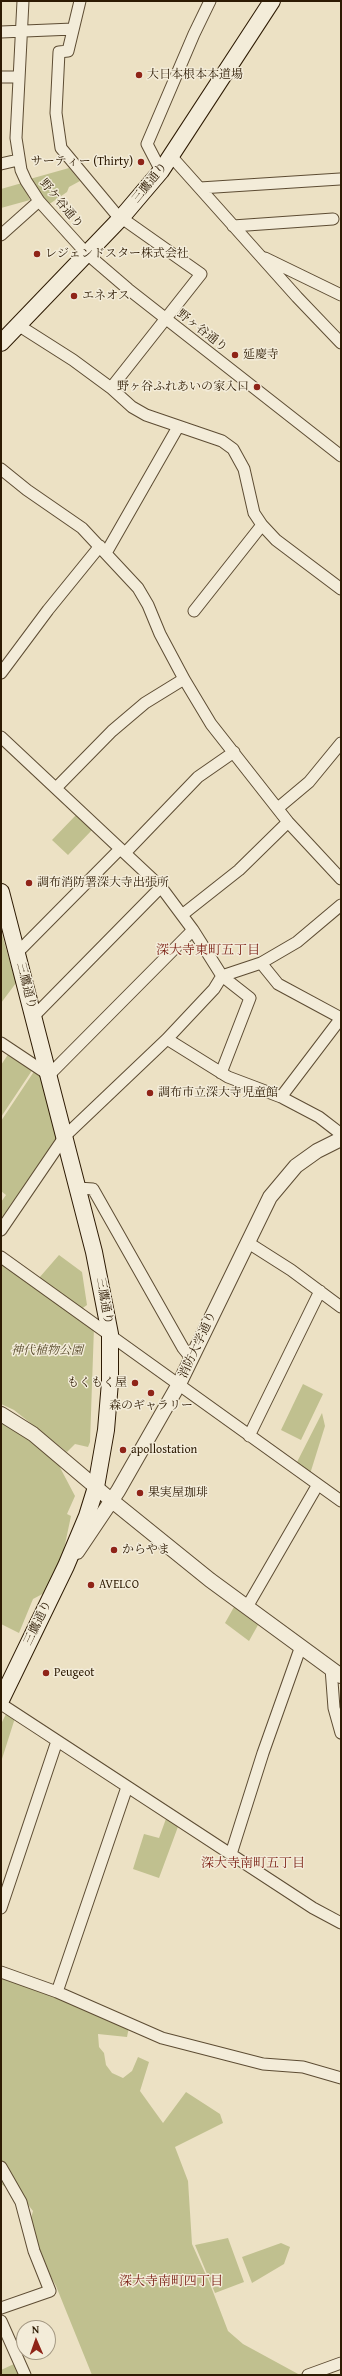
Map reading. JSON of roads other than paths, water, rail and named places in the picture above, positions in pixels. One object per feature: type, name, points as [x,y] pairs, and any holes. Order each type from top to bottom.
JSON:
[{"type":"main road","name":"三鷹通り","points":[[1,343],[121,218],[161,171],[272,1]]},
{"type":"main road","name":"三鷹通り","points":[[1,1700],[66,1566],[87,1516],[96,1486],[109,1408],[110,1334],[102,1289],[78,1188],[18,952],[2,897]]},
{"type":"street","name":"野ケ谷通り","points":[[23,1],[16,138],[18,160],[26,181],[39,201],[86,253]]},
{"type":"street","points":[[80,1],[68,51],[59,52],[57,67],[56,113],[61,148],[121,218],[201,274],[111,388]]},
{"type":"street","points":[[161,171],[147,144],[190,41],[210,1]]},
{"type":"street","points":[[1,32],[73,29]]},
{"type":"street","points":[[1,77],[18,77]]},
{"type":"street","points":[[171,156],[259,255],[341,343]]},
{"type":"street","points":[[1,164],[18,160]]},
{"type":"street","points":[[200,188],[340,179]]},
{"type":"street","points":[[1,235],[39,201]]},
{"type":"street","points":[[233,226],[333,219]]},
{"type":"street","name":"野ヶ谷通り","points":[[86,253],[165,318],[341,456]]},
{"type":"street","points":[[259,255],[341,295]]},
{"type":"street","points":[[18,325],[73,360],[111,388],[132,407],[160,421],[222,441],[233,449],[244,470],[254,513],[262,525],[282,545],[341,589]]},
{"type":"street","points":[[1,673],[48,610],[103,550],[178,427]]},
{"type":"street","points":[[1,468],[27,490],[78,525],[138,588],[145,599],[184,679],[211,724],[288,822],[341,879]]},
{"type":"street","points":[[194,611],[262,525]]},
{"type":"street","points":[[56,788],[102,742],[144,704],[184,679]]},
{"type":"street","points":[[1,737],[161,887],[193,930],[222,976],[250,998],[220,1073]]},
{"type":"street","points":[[278,808],[309,782],[341,743]]},
{"type":"street","points":[[18,952],[198,777],[234,752]]},
{"type":"street","points":[[182,916],[239,870],[288,822]]},
{"type":"street","points":[[34,1016],[161,887]]},
{"type":"street","points":[[1,1230],[65,1136],[167,1039],[214,989],[222,976],[261,964],[297,942],[341,905]]},
{"type":"street","points":[[1,1043],[49,1075],[193,930]]},
{"type":"street","points":[[261,964],[278,984],[341,1018],[281,1097]]},
{"type":"street","points":[[167,1039],[220,1073],[281,1097],[318,1118],[341,1134]]},
{"type":"street","name":"消防大学通り","points":[[66,1566],[111,1500],[179,1384],[270,1196],[287,1175],[317,1151],[341,1140]]},
{"type":"street","points":[[78,1188],[93,1189],[183,1348],[191,1358]]},
{"type":"street","points":[[247,1242],[284,1266],[341,1307]]},
{"type":"street","points":[[1,1257],[110,1334],[318,1486],[341,1501]]},
{"type":"street","points":[[249,1436],[320,1292]]},
{"type":"street","points":[[1,1414],[29,1430],[111,1500],[247,1607],[336,1672],[334,1708],[341,1733]]},
{"type":"street","points":[[247,1607],[318,1486]]},
{"type":"street","points":[[231,1854],[263,1753],[301,1646]]},
{"type":"street","points":[[1,1704],[313,1908],[341,1923]]},
{"type":"street","points":[[1,1908],[58,1741]]},
{"type":"street","points":[[57,1992],[127,1787]]},
{"type":"street","points":[[1,1972],[57,1992],[162,2038],[263,2064],[303,2067],[341,2078]]},
{"type":"street","points":[[1,2167],[21,2202],[34,2251],[50,2291],[1,2308]]},
{"type":"street","points":[[1,2321],[25,2375]]},
{"type":"street","points":[[308,2375],[341,2363]]},
{"type":"place","name":"大日本根本本道場","points":[[139,75]]},
{"type":"place","name":"サーティー (Thirty)","points":[[141,162]]},
{"type":"place","name":"レジェンドスター株式会社","points":[[37,254]]},
{"type":"place","name":"エネオス","points":[[74,296]]},
{"type":"place","name":"延慶寺","points":[[235,355]]},
{"type":"place","name":"野ヶ谷ふれあいの家入口","points":[[257,387]]},
{"type":"place","name":"調布消防署深大寺出張所","points":[[29,883]]},
{"type":"place","name":"調布市立深大寺児童館","points":[[150,1093]]},
{"type":"place","name":"もくもく屋","points":[[135,1383]]},
{"type":"place","name":"森のギャラリー","points":[[151,1393]]},
{"type":"place","name":"apollostation","points":[[123,1450]]},
{"type":"place","name":"果実屋珈琲","points":[[140,1493]]},
{"type":"place","name":"からやま","points":[[114,1550]]},
{"type":"place","name":"AVELCO","points":[[91,1585]]},
{"type":"place","name":"Peugeot","points":[[46,1673]]},
{"type":"district","name":"深大寺東町五丁目","points":[[208,951]]},
{"type":"district","name":"深大寺南町五丁目","points":[[253,1864]]},
{"type":"district","name":"深大寺南町四丁目","points":[[171,2282]]},
{"type":"park label","name":"神代植物公園","points":[[47,1351]]}]
